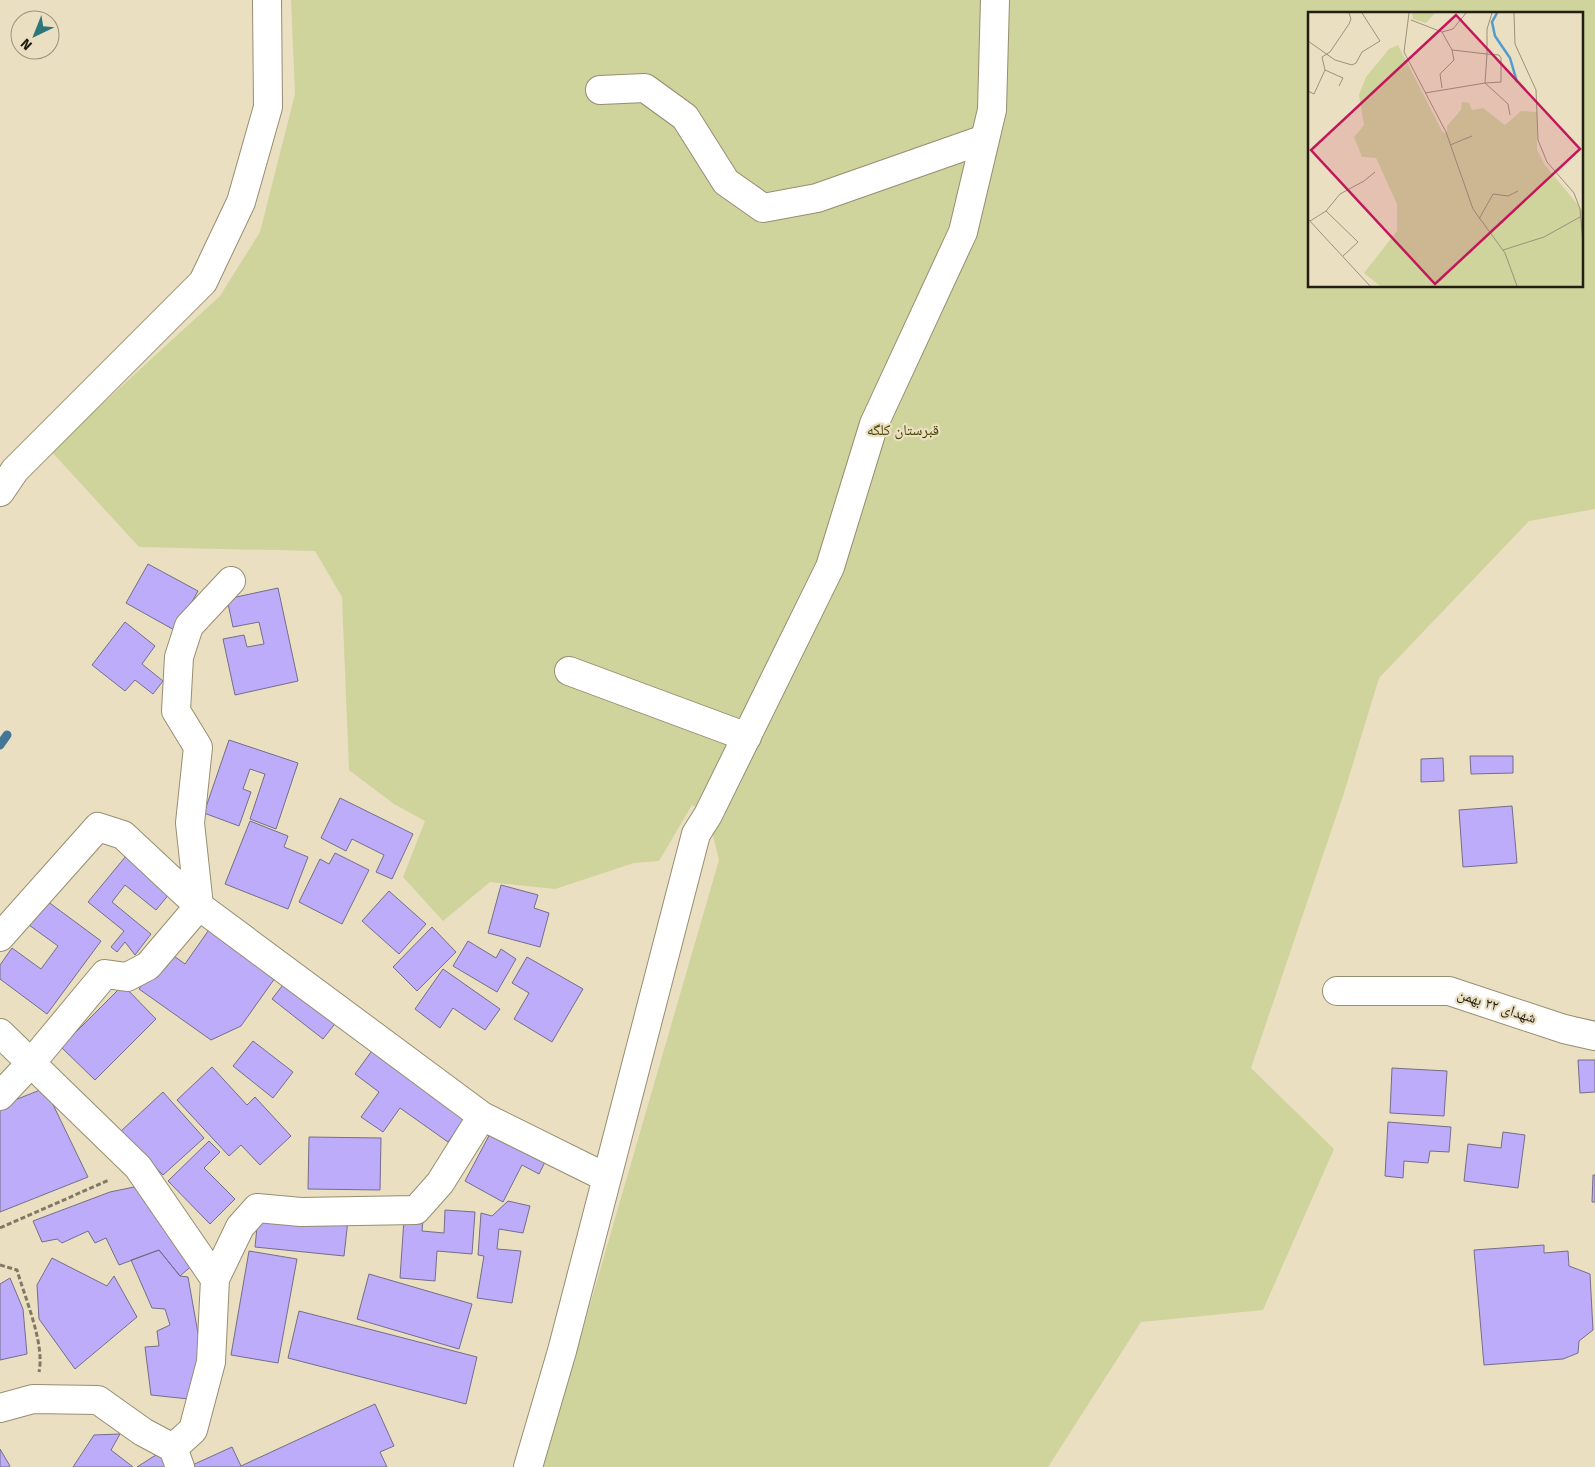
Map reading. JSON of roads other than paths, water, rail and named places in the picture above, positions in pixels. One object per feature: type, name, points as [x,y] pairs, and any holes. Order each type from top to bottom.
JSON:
[{"type":"street","points":[[0,492],[15,470],[202,282],[241,202],[268,107],[267,0]]},
{"type":"street","points":[[528,1467],[562,1351],[696,834],[708,815],[830,567],[874,424],[963,232],[992,110],[995,0]]},
{"type":"street","points":[[600,90],[645,88],[686,116],[726,182],[763,208],[817,198],[984,139]]},
{"type":"street","points":[[0,1096],[31,1063],[105,974],[127,976],[148,966],[199,906],[190,823],[198,747],[176,710],[179,657],[188,626],[231,581]]},
{"type":"street","points":[[569,671],[746,737]]},
{"type":"street","points":[[0,937],[98,827],[123,836],[199,906],[482,1116],[607,1178]]},
{"type":"street","name":"شهدای ۲۲ بهمن","points":[[1337,991],[1450,991],[1564,1029],[1595,1036]]},
{"type":"street","points":[[0,1033],[138,1167],[215,1279]]},
{"type":"street","points":[[0,1408],[33,1399],[98,1400],[176,1457],[193,1430],[211,1362],[215,1279],[240,1227],[257,1208],[302,1212],[416,1210],[440,1184],[482,1116]]},
{"type":"waterway","points":[[0,745],[7,735]]},
{"type":"park label","name":"قبرستان کلگه","points":[[903,430]]}]
